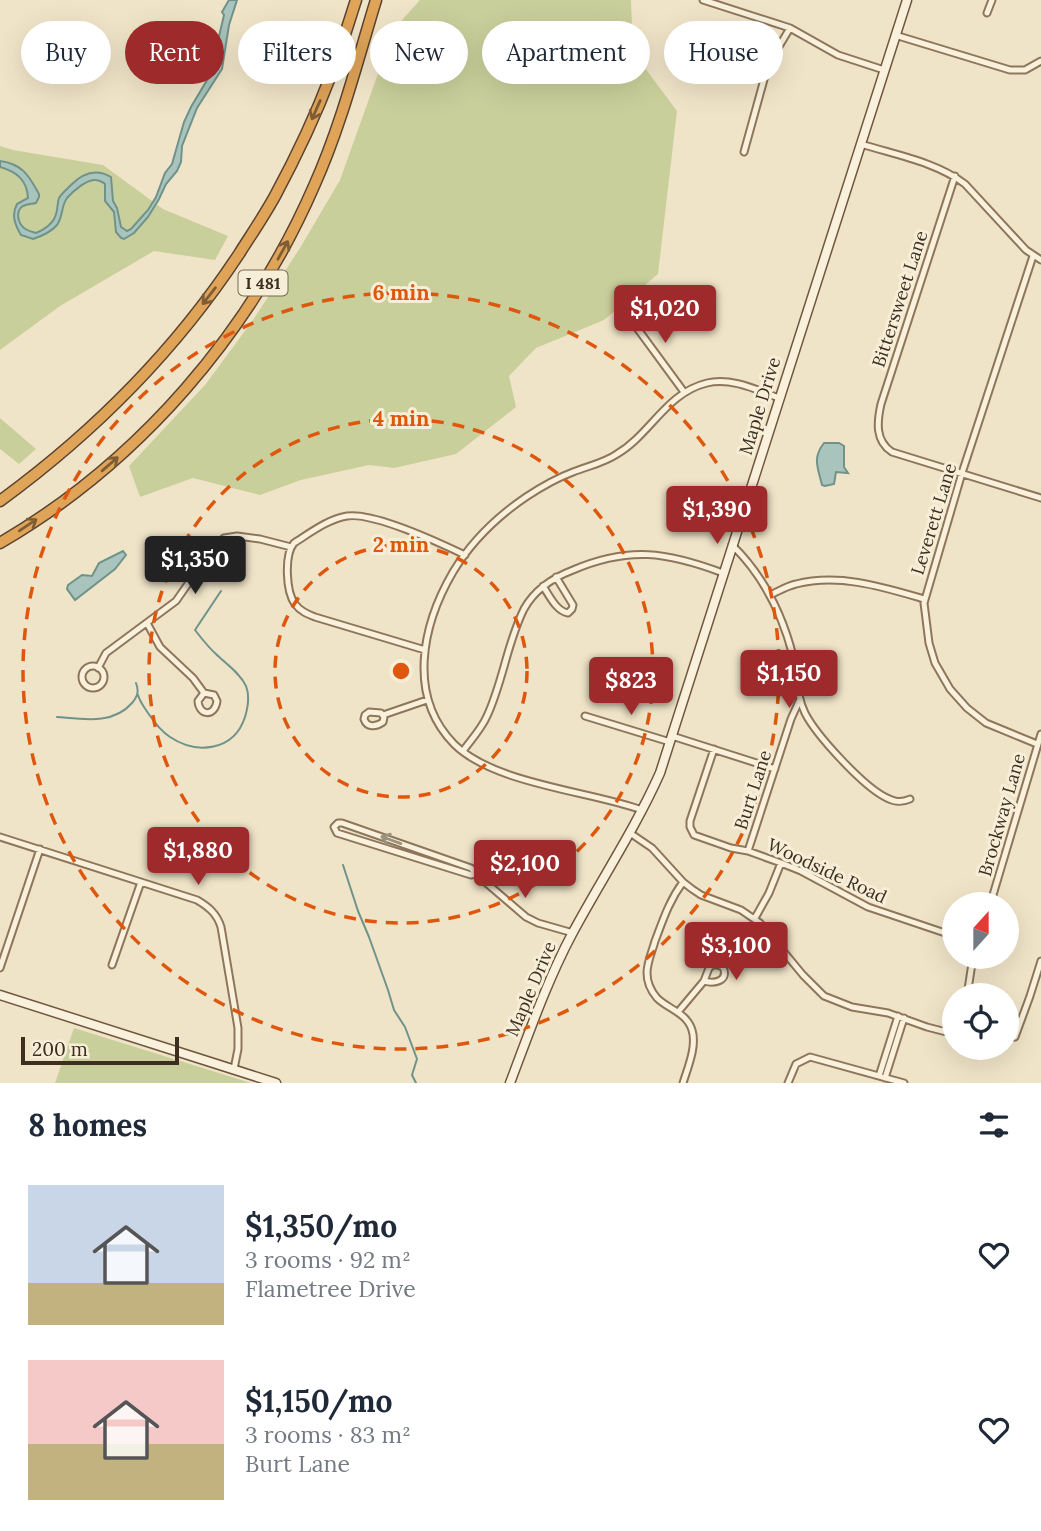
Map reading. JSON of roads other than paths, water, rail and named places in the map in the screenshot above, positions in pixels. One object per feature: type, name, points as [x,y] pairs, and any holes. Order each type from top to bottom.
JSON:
[{"type":"highway","name":"I 481","points":[[0,501],[63,452],[115,404],[173,341],[222,280],[274,198],[300,146],[331,74],[356,0]]},
{"type":"highway","name":"I 481","points":[[0,543],[56,506],[148,429],[203,367],[252,302],[292,234],[319,175],[345,102],[376,0]]},
{"type":"street","points":[[703,0],[790,28],[838,55],[884,70]]},
{"type":"street","name":"Maple Drive","points":[[510,1083],[533,1022],[573,933],[630,833],[660,773],[906,0]]},
{"type":"street","points":[[988,13],[992,0]]},
{"type":"street","points":[[744,152],[768,65],[790,28]]},
{"type":"street","points":[[895,35],[1010,70],[1025,70],[1041,61]]},
{"type":"street","points":[[861,144],[924,163],[955,176],[1026,250],[1041,260]]},
{"type":"street","name":"Bittersweet Lane","points":[[955,176],[877,420],[878,432],[885,447],[892,452],[962,473]]},
{"type":"street","name":"Leverett Lane","points":[[1033,256],[924,599],[929,643],[935,663],[950,689],[967,708],[986,723],[1037,744]]},
{"type":"street","points":[[626,313],[684,392]]},
{"type":"street","points":[[642,810],[523,778],[486,765],[454,743],[441,727],[427,700],[425,650],[435,611],[445,587],[465,555],[505,512],[550,482],[618,454],[684,392],[716,381],[740,385],[779,398]]},
{"type":"street","points":[[962,473],[1041,498]]},
{"type":"street","points":[[425,650],[315,617],[297,607],[290,590],[287,556],[294,543],[335,519],[348,516],[360,516],[416,534],[465,555]]},
{"type":"street","points":[[98,668],[106,653],[176,601],[209,550],[224,538],[237,536],[260,539],[291,547]]},
{"type":"street","points":[[732,544],[760,577],[778,612],[792,654],[800,699],[809,720],[822,738],[865,782],[886,798],[902,802],[910,799]]},
{"type":"street","points":[[463,751],[491,707],[524,609],[543,586],[556,577],[611,557],[634,554],[674,557],[723,573]]},
{"type":"street","points":[[543,586],[558,608],[568,613],[573,605],[556,577]]},
{"type":"street","points":[[770,594],[795,584],[830,580],[878,586],[924,599]]},
{"type":"street","points":[[147,623],[160,647],[193,678],[204,693]]},
{"type":"street","points":[[91,667],[98,668],[103,675],[102,682],[95,688],[88,686],[82,680],[83,672],[91,667]]},
{"type":"street","name":"Burt Lane","points":[[748,851],[790,719],[800,699]]},
{"type":"street","points":[[383,715],[427,700]]},
{"type":"street","points":[[585,716],[775,769]]},
{"type":"street","name":"Brockway Lane","points":[[994,892],[1041,734]]},
{"type":"street","name":"Woodside Road","points":[[714,750],[690,821],[694,835],[802,871],[868,907],[942,932]]},
{"type":"street","points":[[431,858],[337,833],[334,827],[342,822],[431,858],[471,875],[476,874],[526,917],[573,933]]},
{"type":"street","points":[[630,833],[652,848],[683,883],[701,895],[755,918],[824,996],[852,1007],[901,1017],[942,1031]]},
{"type":"street","points":[[0,837],[197,900],[207,906],[219,921],[238,1028],[234,1069]]},
{"type":"street","points":[[0,968],[40,849]]},
{"type":"street","points":[[755,918],[781,863]]},
{"type":"street","points":[[112,965],[141,882]]},
{"type":"street","points":[[683,883],[666,909],[647,975],[648,984],[658,999],[690,1024],[694,1037],[693,1046],[683,1083]]},
{"type":"street","points":[[1019,1026],[1041,961]]},
{"type":"street","points":[[678,1012],[704,981]]},
{"type":"street","points":[[0,995],[276,1083]]},
{"type":"street","points":[[882,1077],[901,1017]]},
{"type":"street","points":[[788,1083],[796,1064],[810,1057],[904,1083]]},
{"type":"water","points":[[229,0],[237,0],[229,25],[224,56],[224,15],[222,12]]},
{"type":"water","points":[[205,84],[212,84],[197,108],[182,146],[181,162],[177,171],[166,184],[148,217],[134,233],[124,239],[116,232],[114,212],[105,201],[105,184],[92,180],[67,198],[59,222],[52,230],[33,239],[21,235],[14,212],[17,204],[28,198],[26,186],[11,171],[0,167],[0,161],[20,168],[39,194],[36,203],[20,208],[19,220],[26,229],[36,233],[45,228],[55,217],[60,196],[76,181],[95,172],[111,177],[113,201],[121,227],[127,231],[148,210],[156,197],[165,173],[172,164],[191,107]]},
{"type":"water","points":[[824,443],[839,443],[844,446],[844,467],[848,473],[836,472],[834,484],[825,486],[822,485],[817,463],[820,448]]},
{"type":"water","points":[[123,551],[126,555],[115,569],[75,600],[67,589],[68,585],[82,575],[92,576],[99,563]]},
{"type":"waterway","points":[[138,695],[158,726],[181,743],[203,748],[214,747],[224,743],[240,728],[248,705],[246,686],[195,630],[221,591]]},
{"type":"waterway","points":[[57,717],[97,719],[116,715],[136,698],[136,683]]},
{"type":"waterway","points":[[343,865],[394,1010],[405,1027],[417,1059],[412,1075],[416,1083]]}]
